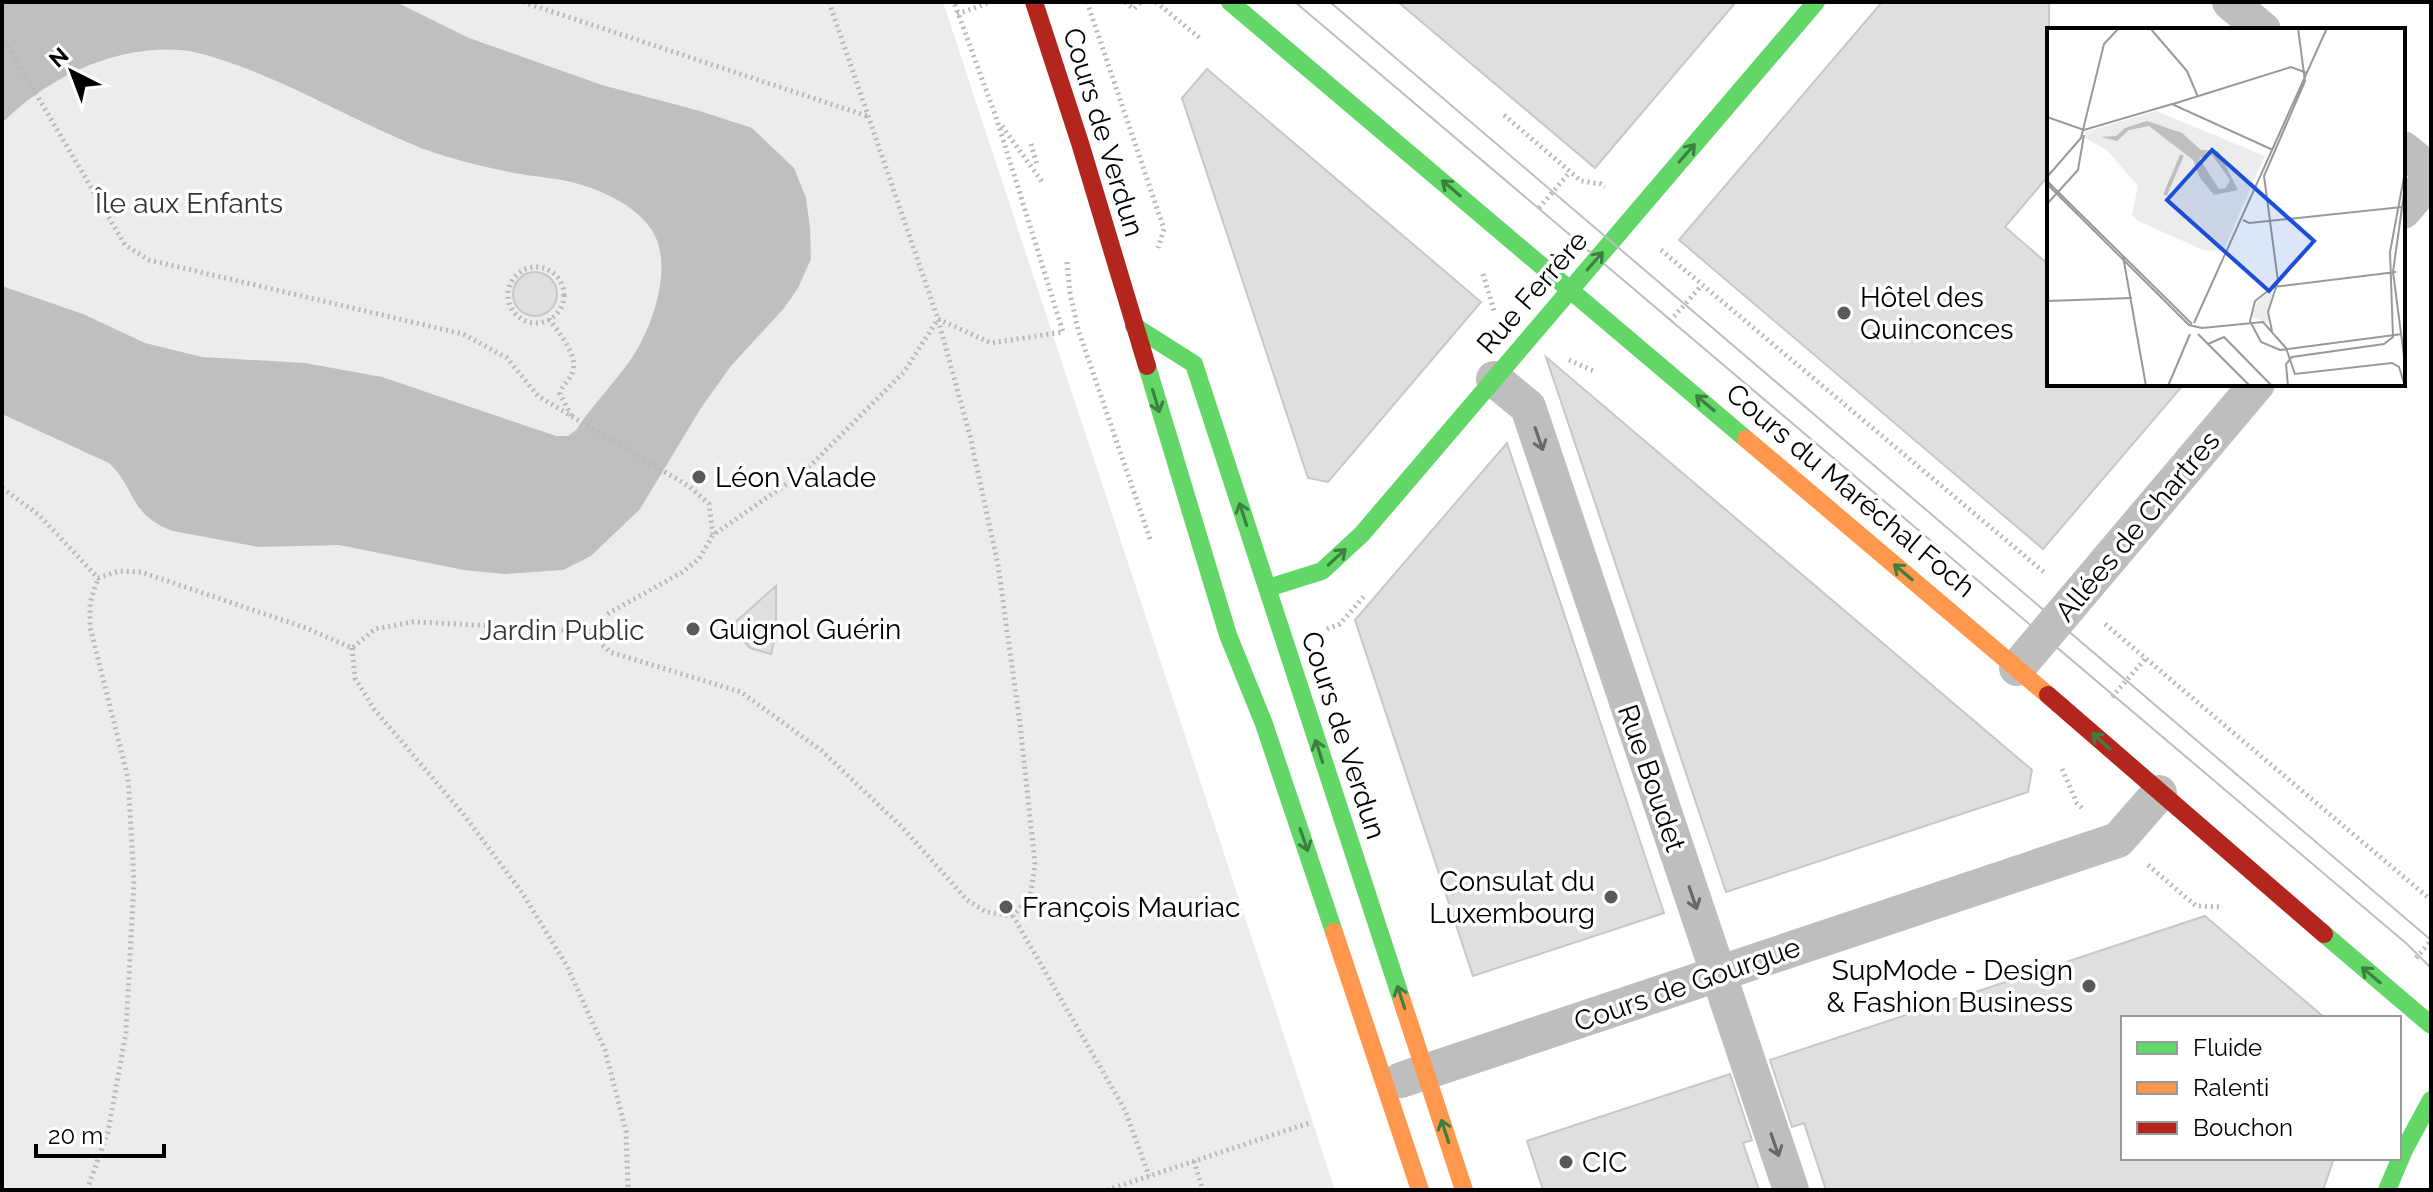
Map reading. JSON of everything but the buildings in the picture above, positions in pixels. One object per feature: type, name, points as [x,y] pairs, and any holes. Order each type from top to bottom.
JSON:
[{"type":"street","name":"Cours de Verdun","points":[[1034,2],[1080,143],[1228,635],[1264,724],[1420,1190]]},
{"type":"street","name":"Cours du Maréchal Foch","points":[[1230,2],[2017,668],[2431,1025]]},
{"type":"street","name":"Rue Ferrère","points":[[1268,588],[1322,571],[1362,534],[1816,2]]},
{"type":"street","points":[[2230,2],[2261,28]]},
{"type":"street","points":[[2405,151],[2431,175],[2405,208]]},
{"type":"street","name":"Cours de Verdun","points":[[1134,326],[1194,364],[1464,1190]]},
{"type":"street","name":"Rue Boudet","points":[[1494,379],[1528,407],[1791,1190]]},
{"type":"street","name":"Allées de Chartres","points":[[2017,668],[2255,386]]},
{"type":"street","points":[[1175,460],[1216,527]]},
{"type":"street","points":[[1240,567],[1257,585],[1268,588]]},
{"type":"street","name":"Cours de Gourgue","points":[[1386,1084],[2118,840],[2159,793]]},
{"type":"street","points":[[2401,1157],[2431,1100]]},
{"type":"street","points":[[2387,1190],[2400,1160]]},
{"type":"path","points":[[523,2],[868,117]]},
{"type":"path","points":[[829,2],[938,319],[970,436],[998,565],[1035,864],[1030,897],[1013,916]]},
{"type":"path","points":[[938,319],[991,343],[1063,332],[997,120],[954,2]]},
{"type":"path","points":[[957,14],[992,2]]},
{"type":"path","points":[[1125,2],[1134,9],[1141,2]]},
{"type":"path","points":[[2,36],[125,245],[149,260],[463,334],[507,358],[538,396],[690,487],[709,504],[713,535]]},
{"type":"path","points":[[1504,115],[1581,181],[1601,184],[1610,191]]},
{"type":"path","points":[[997,120],[1043,183]]},
{"type":"path","points":[[1662,235],[1661,250],[2047,575]]},
{"type":"path","points":[[536,267],[553,273],[559,280],[564,297],[557,314],[549,319],[541,322],[523,319],[510,306],[509,287],[519,272],[536,267]]},
{"type":"path","points":[[549,319],[573,359],[573,370],[560,394],[573,418]]},
{"type":"path","points":[[589,633],[609,613],[681,573],[699,559],[713,535],[804,472],[904,372],[938,319]]},
{"type":"path","points":[[2,488],[39,515],[98,578]]},
{"type":"path","points":[[98,578],[119,571],[141,572],[306,628],[352,648]]},
{"type":"path","points":[[87,1190],[108,1132],[126,1032],[134,881],[128,778],[90,627],[90,603],[98,578]]},
{"type":"path","points":[[2101,620],[2431,900]]},
{"type":"path","points":[[352,648],[375,629],[412,622],[589,633],[610,652],[741,692],[822,751],[903,828],[967,900],[986,912],[1013,916]]},
{"type":"path","points":[[352,648],[355,678],[374,709],[472,826],[523,894],[567,966],[605,1050],[626,1131],[628,1190]]},
{"type":"path","points":[[2105,706],[2146,658]]},
{"type":"path","points":[[2058,759],[2077,803],[2087,812]]},
{"type":"path","points":[[2141,860],[2196,906]]},
{"type":"path","points":[[1013,916],[1125,1110],[1149,1176]]},
{"type":"path","points":[[1107,1190],[1312,1122]]},
{"type":"path","points":[[1194,1161],[1203,1190]]},
{"type":"green space","name":"Jardin Public","points":[[2,2],[943,2],[1335,1190],[2,1190]]},
{"type":"shaded area","points":[[2,2],[396,2],[469,38],[602,85],[752,128],[794,168],[806,198],[811,259],[785,307],[731,366],[701,408],[640,509],[591,556],[563,570],[505,574],[464,570],[339,545],[258,547],[173,531],[159,525],[141,510],[109,463],[2,414],[2,286],[83,314],[145,343],[202,357],[305,363],[382,377],[556,436],[568,436],[624,369],[644,337],[658,297],[661,256],[658,243],[647,223],[629,207],[596,190],[563,180],[486,167],[434,152],[399,139],[267,77],[189,51],[132,53],[84,67],[40,91],[2,123]]},
{"type":"tram line","points":[[1295,2],[2407,944],[2431,968]]},
{"type":"tram line","points":[[1330,2],[2431,940]]},
{"type":"traffic: fast","points":[[1230,2],[1746,439]]},
{"type":"traffic: fast","points":[[1268,588],[1322,571],[1362,534],[1816,2]]},
{"type":"traffic: fast","points":[[1134,326],[1194,364],[1402,1001]]},
{"type":"traffic: fast","points":[[1147,366],[1228,635],[1264,724],[1334,932]]},
{"type":"traffic: fast","points":[[2324,934],[2431,1025]]},
{"type":"traffic: fast","points":[[2401,1157],[2431,1100]]},
{"type":"traffic: fast","points":[[2387,1190],[2400,1160]]},
{"type":"traffic: slow","points":[[1746,439],[2048,695]]},
{"type":"traffic: slow","points":[[1334,932],[1420,1190]]},
{"type":"traffic: slow","points":[[1402,1001],[1464,1190]]},
{"type":"traffic: jam","points":[[1034,2],[1147,366]]},
{"type":"traffic: jam","points":[[2048,695],[2324,934]]},
{"type":"place","name":"Hôtel des Quinconces","points":[[1844,313]]},
{"type":"place","name":"Léon Valade","points":[[699,477]]},
{"type":"place","name":"Guignol Guérin","points":[[693,629]]},
{"type":"place","name":"Consulat du Luxembourg","points":[[1611,897]]},
{"type":"place","name":"François Mauriac","points":[[1006,907]]},
{"type":"place","name":"SupMode - Design & Fashion Business","points":[[2089,986]]},
{"type":"place","name":"CIC","points":[[1566,1162]]},
{"type":"park label","name":"Île aux Enfants","points":[[189,203]]}]
